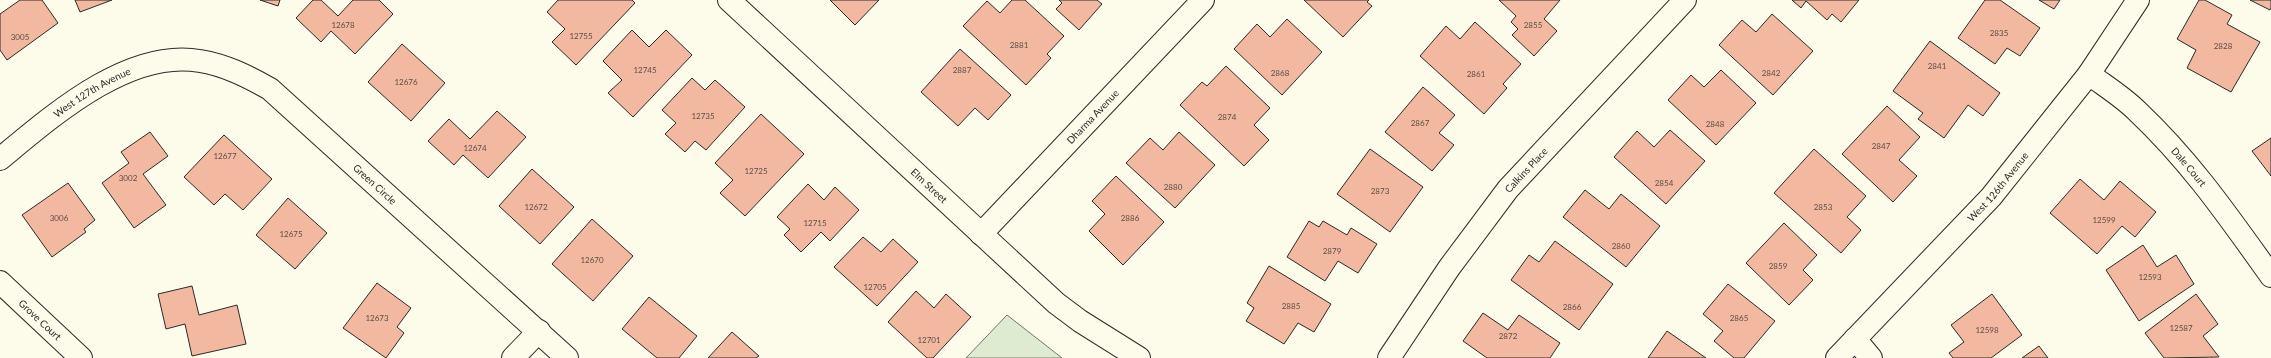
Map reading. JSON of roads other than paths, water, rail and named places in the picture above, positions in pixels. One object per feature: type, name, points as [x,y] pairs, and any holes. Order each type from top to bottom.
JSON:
[{"type":"street","name":"Elm Street","points":[[729,0],[1056,303],[1139,358]]},
{"type":"street","name":"Dharma Avenue","points":[[981,234],[1204,0]]},
{"type":"street","name":"Calkins Place","points":[[1389,358],[1449,268],[1508,189],[1685,0]]},
{"type":"street","name":"West 126th Avenue","points":[[1837,358],[1991,196],[2089,74],[2138,0]]},
{"type":"street","name":"West 127th Avenue","points":[[0,159],[51,117],[111,78],[138,67],[176,60],[199,60]]},
{"type":"street","name":"Green Circle","points":[[199,60],[228,68],[270,89],[539,331],[566,358]]},
{"type":"street","name":"Dale Court","points":[[2089,74],[2136,109],[2170,143],[2203,180],[2271,276]]},
{"type":"street","name":"Grove Court","points":[[0,282],[81,358]]},
{"type":"street","points":[[513,358],[539,331]]},
{"type":"street","points":[[1855,340],[1871,358]]}]
